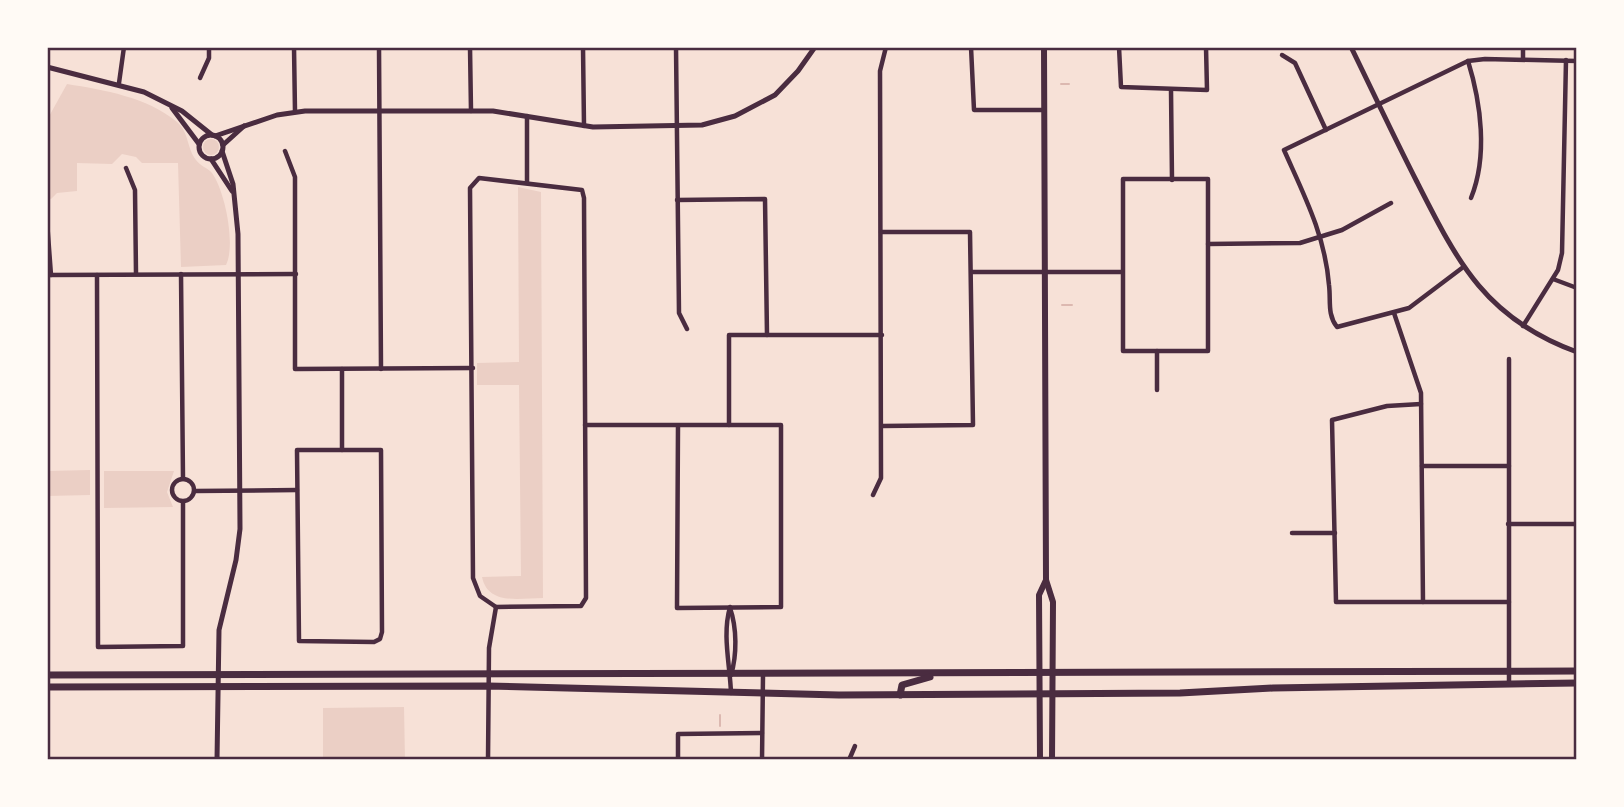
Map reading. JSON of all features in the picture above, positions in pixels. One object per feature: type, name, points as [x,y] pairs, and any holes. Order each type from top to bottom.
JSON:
[{"type":"main road","points":[[1044,47],[1046,580],[1053,602],[1052,760]]},
{"type":"main road","points":[[1040,760],[1039,596],[1046,580]]},
{"type":"main road","points":[[47,675],[1053,675],[1577,671]]},
{"type":"main road","points":[[900,695],[902,685],[937,674]]},
{"type":"main road","points":[[1273,674],[1273,688]]},
{"type":"main road","points":[[47,687],[488,686],[762,695],[900,695],[1180,693],[1273,688],[1577,683]]},
{"type":"street","points":[[119,83],[124,47]]},
{"type":"street","points":[[200,78],[209,58],[209,47]]},
{"type":"street","points":[[294,47],[295,112]]},
{"type":"street","points":[[379,47],[381,369]]},
{"type":"street","points":[[470,47],[471,111]]},
{"type":"street","points":[[583,47],[584,126]]},
{"type":"street","points":[[676,47],[679,313],[687,329]]},
{"type":"street","points":[[200,145],[205,137],[295,112],[471,111],[527,116],[584,126],[676,127],[714,123],[755,107],[790,81],[816,47]]},
{"type":"street","points":[[873,495],[881,478],[880,71],[886,47]]},
{"type":"street","points":[[971,47],[974,110],[1044,110]]},
{"type":"street","points":[[1119,47],[1121,88],[1207,90],[1206,47]]},
{"type":"street","points":[[1351,47],[1462,268],[1490,301],[1523,327],[1577,352]]},
{"type":"street","points":[[1523,47],[1523,59]]},
{"type":"street","points":[[1282,55],[1295,63],[1326,130]]},
{"type":"street","points":[[1523,327],[1553,279],[1562,253],[1566,60]]},
{"type":"street","points":[[1468,61],[1479,109],[1479,179],[1471,198]]},
{"type":"street","points":[[1462,268],[1409,308],[1337,327],[1330,318],[1329,285],[1321,237],[1315,217],[1284,150],[1468,61],[1577,61]]},
{"type":"street","points":[[47,66],[119,83],[182,111],[214,135],[223,148],[233,184],[239,274],[239,543],[220,617],[217,675],[218,760]]},
{"type":"street","points":[[1171,90],[1172,180]]},
{"type":"street","points":[[172,108],[200,145],[202,154],[211,159],[232,191]]},
{"type":"street","points":[[527,116],[527,183]]},
{"type":"street","points":[[211,159],[244,126]]},
{"type":"street","points":[[285,151],[295,177],[295,369],[473,368]]},
{"type":"street","points":[[126,168],[135,190],[136,274]]},
{"type":"street","points":[[485,178],[527,183],[582,190],[586,598],[581,606],[496,607],[480,596],[473,578],[470,188],[475,180],[485,178]]},
{"type":"street","points":[[1123,179],[1172,180],[1209,179],[1208,351],[1123,351],[1123,179]]},
{"type":"street","points":[[677,200],[765,199],[767,335]]},
{"type":"street","points":[[1208,244],[1300,243],[1342,230],[1391,203]]},
{"type":"street","points":[[47,221],[49,275],[296,274]]},
{"type":"street","points":[[881,232],[970,232],[973,425],[882,426]]},
{"type":"street","points":[[972,272],[1122,272]]},
{"type":"street","points":[[181,274],[183,479]]},
{"type":"street","points":[[97,275],[98,647],[183,646],[183,502]]},
{"type":"street","points":[[1553,279],[1577,288]]},
{"type":"street","points":[[1394,313],[1419,384],[1423,602]]},
{"type":"street","points":[[729,425],[729,335],[882,335]]},
{"type":"street","points":[[1157,351],[1157,390]]},
{"type":"street","points":[[1509,684],[1510,359]]},
{"type":"street","points":[[342,369],[342,450]]},
{"type":"street","points":[[1421,404],[1387,406],[1332,421],[1336,602],[1509,602]]},
{"type":"street","points":[[585,425],[678,425],[781,425],[781,607],[677,608],[678,425]]},
{"type":"street","points":[[297,450],[381,450],[380,639],[374,642],[299,641],[296,634],[297,490],[297,450]]},
{"type":"street","points":[[1422,466],[1508,466]]},
{"type":"street","points":[[183,479],[190,481],[195,491],[190,500],[183,502],[176,499],[172,488],[176,482],[183,479]]},
{"type":"street","points":[[195,491],[297,490]]},
{"type":"street","points":[[1508,524],[1577,524]]},
{"type":"street","points":[[1292,533],[1335,533]]},
{"type":"street","points":[[496,607],[490,628],[486,760],[567,760]]},
{"type":"street","points":[[730,607],[727,618],[727,660],[731,675],[731,694]]},
{"type":"street","points":[[762,760],[763,675]]},
{"type":"street","points":[[678,760],[678,734],[762,733]]},
{"type":"street","points":[[849,760],[855,746]]},
{"type":"shaded area","points":[[67,84],[139,101],[165,113],[181,126],[193,156],[212,173],[221,192],[228,218],[230,245],[226,265],[181,267],[178,163],[142,163],[136,157],[122,154],[112,164],[77,163],[77,191],[57,193],[51,199],[47,198],[47,120]]},
{"type":"shaded area","points":[[211,139],[219,147],[211,155],[203,147]]},
{"type":"shaded area","points":[[518,187],[541,192],[543,598],[516,599],[491,593],[482,577],[521,576],[519,385],[477,385],[477,363],[519,362]]},
{"type":"shaded area","points":[[90,470],[90,495],[47,496],[47,471]]},
{"type":"shaded area","points":[[104,471],[174,471],[167,492],[173,507],[104,508]]},
{"type":"shaded area","points":[[404,707],[405,760],[323,760],[323,708]]},
{"type":"waterway","points":[[1061,84],[1069,84]]},
{"type":"waterway","points":[[1062,305],[1072,305]]},
{"type":"waterway","points":[[720,715],[720,726]]}]
